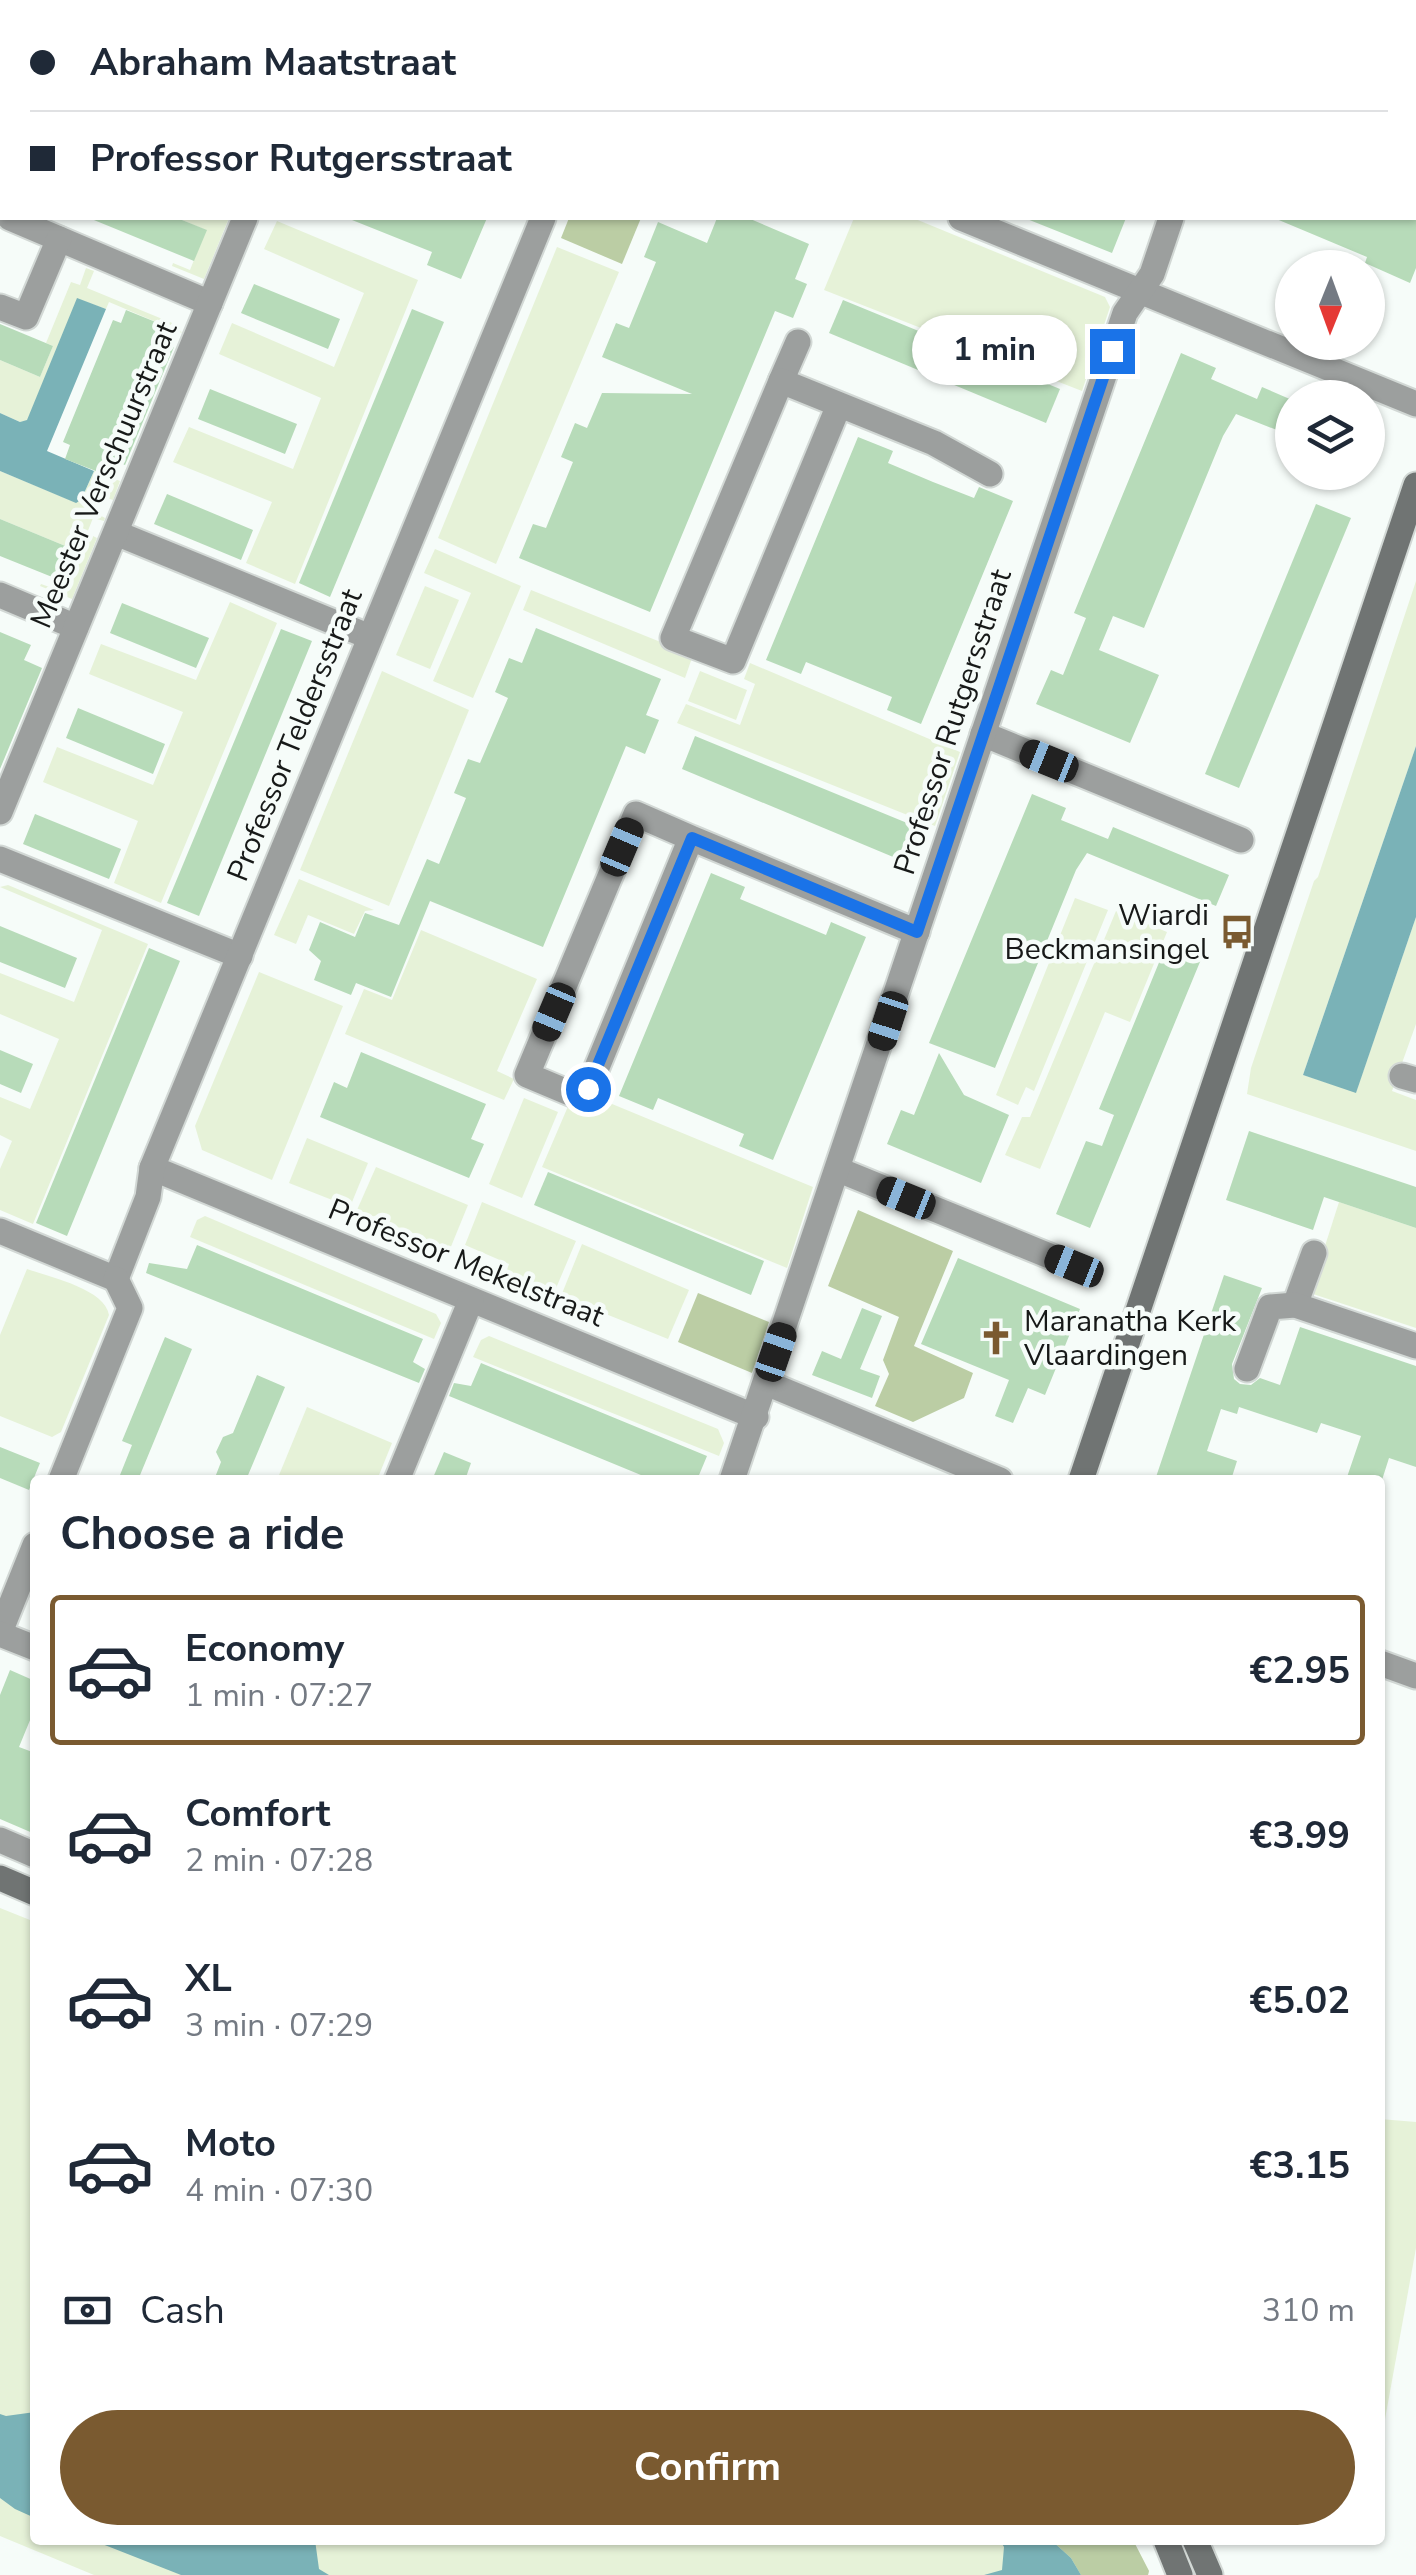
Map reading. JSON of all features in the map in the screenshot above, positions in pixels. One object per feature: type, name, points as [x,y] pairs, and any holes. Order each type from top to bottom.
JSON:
[{"type":"street","points":[[12,220],[210,304]]},
{"type":"street","name":"Meester Verschuurstraat","points":[[0,812],[243,220]]},
{"type":"street","name":"Professor Teldersstraat","points":[[116,1279],[148,1196],[152,1168],[541,220]]},
{"type":"street","points":[[966,220],[1416,404]]},
{"type":"street","name":"Professor Rutgersstraat","points":[[734,1475],[1124,313],[1152,274],[1170,220]]},
{"type":"street","points":[[0,307],[26,318],[59,238]]},
{"type":"street","points":[[798,342],[673,638],[732,662],[838,405]]},
{"type":"street","points":[[782,380],[934,443],[990,474]]},
{"type":"street","points":[[1083,1475],[1416,484]]},
{"type":"street","points":[[116,533],[370,638]]},
{"type":"street","points":[[0,595],[76,627]]},
{"type":"street","points":[[983,734],[1241,840]]},
{"type":"street","points":[[692,838],[584,1100],[527,1075],[636,814],[917,932]]},
{"type":"street","points":[[0,858],[240,956]]},
{"type":"street","name":"Professor Mekelstraat","points":[[152,1168],[756,1417]]},
{"type":"street","points":[[839,1170],[1074,1266]]},
{"type":"street","points":[[0,1231],[116,1279],[130,1308],[63,1475]]},
{"type":"street","points":[[1296,1306],[1314,1252]]},
{"type":"street","points":[[399,1475],[471,1300]]},
{"type":"street","points":[[1248,1368],[1270,1307],[1296,1306],[1416,1346]]},
{"type":"street","points":[[766,1383],[988,1475]]},
{"type":"street","points":[[30,1558],[0,1633],[30,1646]]},
{"type":"street","points":[[1385,1665],[1416,1676]]},
{"type":"street","points":[[0,1840],[30,1853]]},
{"type":"street","points":[[0,1878],[30,1891]]},
{"type":"street","points":[[1168,2545],[1180,2575]]},
{"type":"street","points":[[1197,2545],[1210,2575]]},
{"type":"green space","points":[[182,220],[228,220],[204,279],[172,266],[173,263],[190,270],[206,230]]},
{"type":"green space","points":[[568,220],[640,220],[622,264],[561,238]]},
{"type":"green space","points":[[853,220],[918,220],[1105,297],[1110,307],[1082,391],[824,290]]},
{"type":"green space","points":[[277,221],[418,280],[295,584],[246,563],[272,502],[173,462],[189,427],[293,469],[321,398],[219,354],[232,323],[334,367],[364,293],[264,249]]},
{"type":"green space","points":[[557,247],[619,272],[496,564],[438,538]]},
{"type":"green space","points":[[86,268],[94,271],[87,288],[177,325],[182,333],[109,302],[106,309],[77,299],[27,421],[0,413],[0,360],[40,377],[53,346],[46,343],[71,282],[80,285]]},
{"type":"green space","points":[[0,471],[75,502],[81,500],[94,471],[120,481],[113,500],[101,496],[94,512],[105,518],[93,518],[87,533],[97,538],[72,599],[40,586],[58,590],[75,550],[0,519]]},
{"type":"green space","points":[[435,549],[521,586],[473,698],[433,681],[471,593],[424,573]]},
{"type":"green space","points":[[1416,581],[1416,746],[1303,1075],[1356,1092],[1416,917],[1416,1024],[1392,1091],[1416,1100],[1416,1151],[1247,1094],[1251,1068]]},
{"type":"green space","points":[[425,586],[459,600],[430,669],[396,655]]},
{"type":"green space","points":[[531,590],[693,655],[685,678],[523,610]]},
{"type":"green space","points":[[230,602],[277,623],[161,903],[114,883],[138,821],[43,782],[57,747],[153,785],[183,712],[89,674],[101,644],[196,680]]},
{"type":"green space","points":[[750,663],[960,752],[935,826],[677,723],[686,704],[740,725],[755,684],[744,679]]},
{"type":"green space","points":[[382,671],[469,710],[389,906],[300,870]]},
{"type":"green space","points":[[700,671],[747,690],[736,720],[688,701]]},
{"type":"green space","points":[[299,879],[374,910],[365,911],[354,934],[308,915],[296,944],[274,935]]},
{"type":"green space","points":[[8,885],[148,944],[33,1224],[0,1210],[0,1169],[12,1141],[0,1135],[0,1097],[30,1109],[59,1039],[0,1014],[0,973],[74,1002],[102,930],[0,887]]},
{"type":"green space","points":[[1075,898],[1108,910],[1034,1091],[1026,1087],[1018,1105],[996,1095]]},
{"type":"green space","points":[[1116,911],[1167,932],[1130,1022],[1105,1012],[1040,1169],[1005,1155],[1022,1117],[1030,1117]]},
{"type":"green space","points":[[421,930],[537,979],[497,1071],[514,1079],[504,1100],[345,1034],[364,989],[392,1000]]},
{"type":"green space","points":[[259,972],[343,1006],[272,1180],[202,1150],[195,1126]]},
{"type":"green space","points":[[524,1098],[558,1112],[522,1198],[489,1184]]},
{"type":"green space","points":[[600,1099],[813,1187],[787,1268],[542,1167],[569,1104],[594,1114]]},
{"type":"green space","points":[[307,1138],[368,1163],[350,1207],[289,1183]]},
{"type":"green space","points":[[376,1167],[468,1205],[450,1249],[357,1210]]},
{"type":"green space","points":[[482,1202],[576,1241],[554,1293],[506,1273],[509,1264],[465,1245]]},
{"type":"green space","points":[[1339,1202],[1416,1228],[1416,1328],[1310,1293]]},
{"type":"green space","points":[[858,1210],[953,1251],[914,1346],[973,1373],[964,1398],[913,1422],[875,1406],[889,1374],[883,1360],[899,1317],[828,1286]]},
{"type":"green space","points":[[205,1216],[436,1314],[441,1323],[434,1339],[190,1237],[197,1220]]},
{"type":"green space","points":[[582,1244],[689,1290],[668,1339],[561,1296]]},
{"type":"green space","points":[[27,1269],[87,1291],[98,1298],[109,1315],[61,1432],[52,1437],[0,1416],[0,1335]]},
{"type":"green space","points":[[698,1293],[769,1322],[752,1373],[678,1342]]},
{"type":"green space","points":[[489,1336],[718,1429],[724,1443],[719,1456],[473,1357],[481,1340]]},
{"type":"green space","points":[[307,1407],[392,1443],[379,1475],[279,1475]]},
{"type":"green space","points":[[0,1908],[30,1920],[30,2545],[1136,2545],[1149,2571],[1148,2575],[94,2575],[0,2536]]},
{"type":"green space","points":[[1385,2119],[1416,2122],[1416,2248],[1385,2419]]},
{"type":"green space","points":[[1057,2545],[1136,2545],[1149,2571],[1148,2575],[1081,2575]]},
{"type":"water","points":[[77,298],[106,309],[47,451],[94,471],[76,503],[0,471],[0,413],[20,422],[27,420]]},
{"type":"water","points":[[1416,746],[1416,917],[1356,1093],[1303,1075]]},
{"type":"water","points":[[30,2413],[30,2516],[0,2498],[0,2414]]},
{"type":"water","points":[[105,2545],[316,2545],[319,2569],[329,2575],[181,2575]]},
{"type":"water","points":[[1057,2545],[1081,2575],[984,2575],[1002,2570],[1004,2547]]},
{"type":"building","points":[[94,220],[182,220],[207,230],[194,261]]},
{"type":"building","points":[[352,220],[486,220],[461,279],[427,265],[432,252]]},
{"type":"building","points":[[716,220],[753,220],[809,244],[795,279],[807,284],[793,318],[775,311],[650,612],[519,558],[533,524],[546,528],[573,462],[561,457],[575,423],[587,428],[602,393],[692,394],[602,357],[616,323],[629,328],[656,262],[644,257],[658,222],[707,243]]},
{"type":"building","points":[[1030,220],[1125,220],[1112,253]]},
{"type":"building","points":[[1279,220],[1416,220],[1416,268],[1410,283],[1385,272],[1385,250],[1350,250]]},
{"type":"building","points":[[254,284],[340,319],[328,349],[241,313]]},
{"type":"building","points":[[843,300],[1060,389],[1046,423],[829,333]]},
{"type":"building","points":[[412,309],[444,322],[330,597],[299,583]]},
{"type":"building","points":[[126,310],[163,325],[156,340],[174,347],[125,465],[108,458],[101,473],[65,459],[70,445],[63,442],[113,320],[121,323]]},
{"type":"building","points":[[0,324],[53,346],[40,377],[0,360]]},
{"type":"building","points":[[1181,353],[1216,368],[1211,379],[1257,399],[1262,387],[1275,393],[1275,429],[1236,414],[1223,436],[1144,628],[1113,616],[1099,650],[1159,675],[1130,743],[1036,704],[1051,670],[1063,675],[1086,618],[1074,613]]},
{"type":"building","points":[[210,389],[297,424],[285,454],[198,419]]},
{"type":"building","points":[[858,437],[893,451],[888,463],[933,482],[974,498],[979,487],[1013,501],[921,724],[887,710],[892,697],[806,662],[801,674],[766,660]]},
{"type":"building","points":[[167,494],[253,530],[241,560],[154,524]]},
{"type":"building","points":[[1316,504],[1351,518],[1239,788],[1205,774]]},
{"type":"building","points":[[0,519],[75,550],[62,581],[0,556]]},
{"type":"building","points":[[122,603],[209,638],[196,668],[110,633]]},
{"type":"building","points":[[536,628],[661,679],[646,715],[659,720],[645,754],[626,746],[543,947],[430,901],[391,997],[356,983],[351,995],[314,980],[321,961],[309,950],[320,922],[355,937],[365,913],[399,925],[427,859],[439,864],[466,798],[454,793],[468,759],[480,763],[508,698],[495,692],[509,658],[522,663]]},
{"type":"building","points":[[281,629],[312,641],[199,916],[167,903]]},
{"type":"building","points":[[0,632],[31,645],[24,660],[42,668],[0,769]]},
{"type":"building","points":[[78,708],[165,744],[153,774],[66,738]]},
{"type":"building","points":[[695,736],[912,825],[898,859],[682,769]]},
{"type":"building","points":[[1032,794],[1066,808],[1061,820],[1108,839],[1113,827],[1229,875],[1216,906],[1087,853],[1076,870],[995,1068],[929,1043]]},
{"type":"building","points":[[35,814],[121,849],[109,879],[23,844]]},
{"type":"building","points":[[711,873],[745,887],[740,899],[826,935],[831,922],[866,937],[773,1160],[739,1146],[744,1134],[658,1098],[653,1110],[619,1096]]},
{"type":"building","points":[[0,926],[77,958],[65,988],[0,962]]},
{"type":"building","points":[[1167,943],[1202,957],[1090,1228],[1056,1214],[1086,1141],[1102,1146],[1114,1115],[1099,1109]]},
{"type":"building","points":[[149,948],[180,961],[67,1236],[36,1223]]},
{"type":"building","points":[[0,1050],[33,1064],[21,1093],[0,1084]]},
{"type":"building","points":[[361,1052],[486,1104],[471,1139],[484,1144],[469,1178],[320,1117],[334,1082],[347,1088]]},
{"type":"building","points":[[939,1053],[964,1095],[1009,1115],[981,1183],[887,1144],[901,1110],[914,1115]]},
{"type":"building","points":[[1249,1131],[1416,1187],[1416,1228],[1324,1197],[1313,1230],[1226,1200]]},
{"type":"building","points":[[548,1172],[764,1261],[751,1295],[534,1205]]},
{"type":"building","points":[[197,1245],[423,1339],[413,1362],[425,1369],[419,1383],[146,1273],[149,1263],[187,1269]]},
{"type":"building","name":"Maranatha Kerk Vlaardingen","points":[[958,1258],[1080,1309],[1045,1395],[1028,1388],[1013,1423],[995,1416],[1009,1380],[921,1344]]},
{"type":"building","points":[[1224,1275],[1262,1288],[1232,1364],[1234,1379],[1240,1384],[1251,1385],[1260,1378],[1280,1385],[1300,1327],[1416,1366],[1416,1467],[1389,1458],[1384,1475],[1348,1475],[1361,1436],[1321,1423],[1317,1433],[1239,1407],[1237,1414],[1221,1409],[1207,1451],[1237,1461],[1233,1475],[1157,1475]]},
{"type":"building","points":[[862,1308],[882,1316],[860,1369],[880,1376],[872,1398],[812,1375],[822,1351],[841,1359]]},
{"type":"building","points":[[165,1337],[192,1349],[140,1475],[120,1475],[132,1445],[122,1441]]},
{"type":"building","points":[[481,1363],[707,1456],[699,1475],[641,1475],[449,1396],[454,1383],[471,1386]]},
{"type":"building","points":[[257,1375],[285,1387],[248,1475],[216,1475],[221,1462],[216,1452],[223,1437],[233,1433]]},
{"type":"building","points":[[0,1447],[40,1463],[35,1475],[30,1475],[29,1490],[0,1478]]},
{"type":"building","points":[[444,1452],[471,1463],[467,1475],[434,1475]]},
{"type":"building","points":[[10,1670],[30,1679],[30,1720],[19,1747],[30,1751],[30,1832],[0,1819],[0,1695]]},
{"type":"place","name":"Wiardi Beckmansingel","points":[[1237,932]]},
{"type":"place","name":"Maranatha Kerk Vlaardingen","points":[[996,1338]]},
{"type":"route","points":[[588,1089],[692,838],[917,932],[1112,351]]}]
